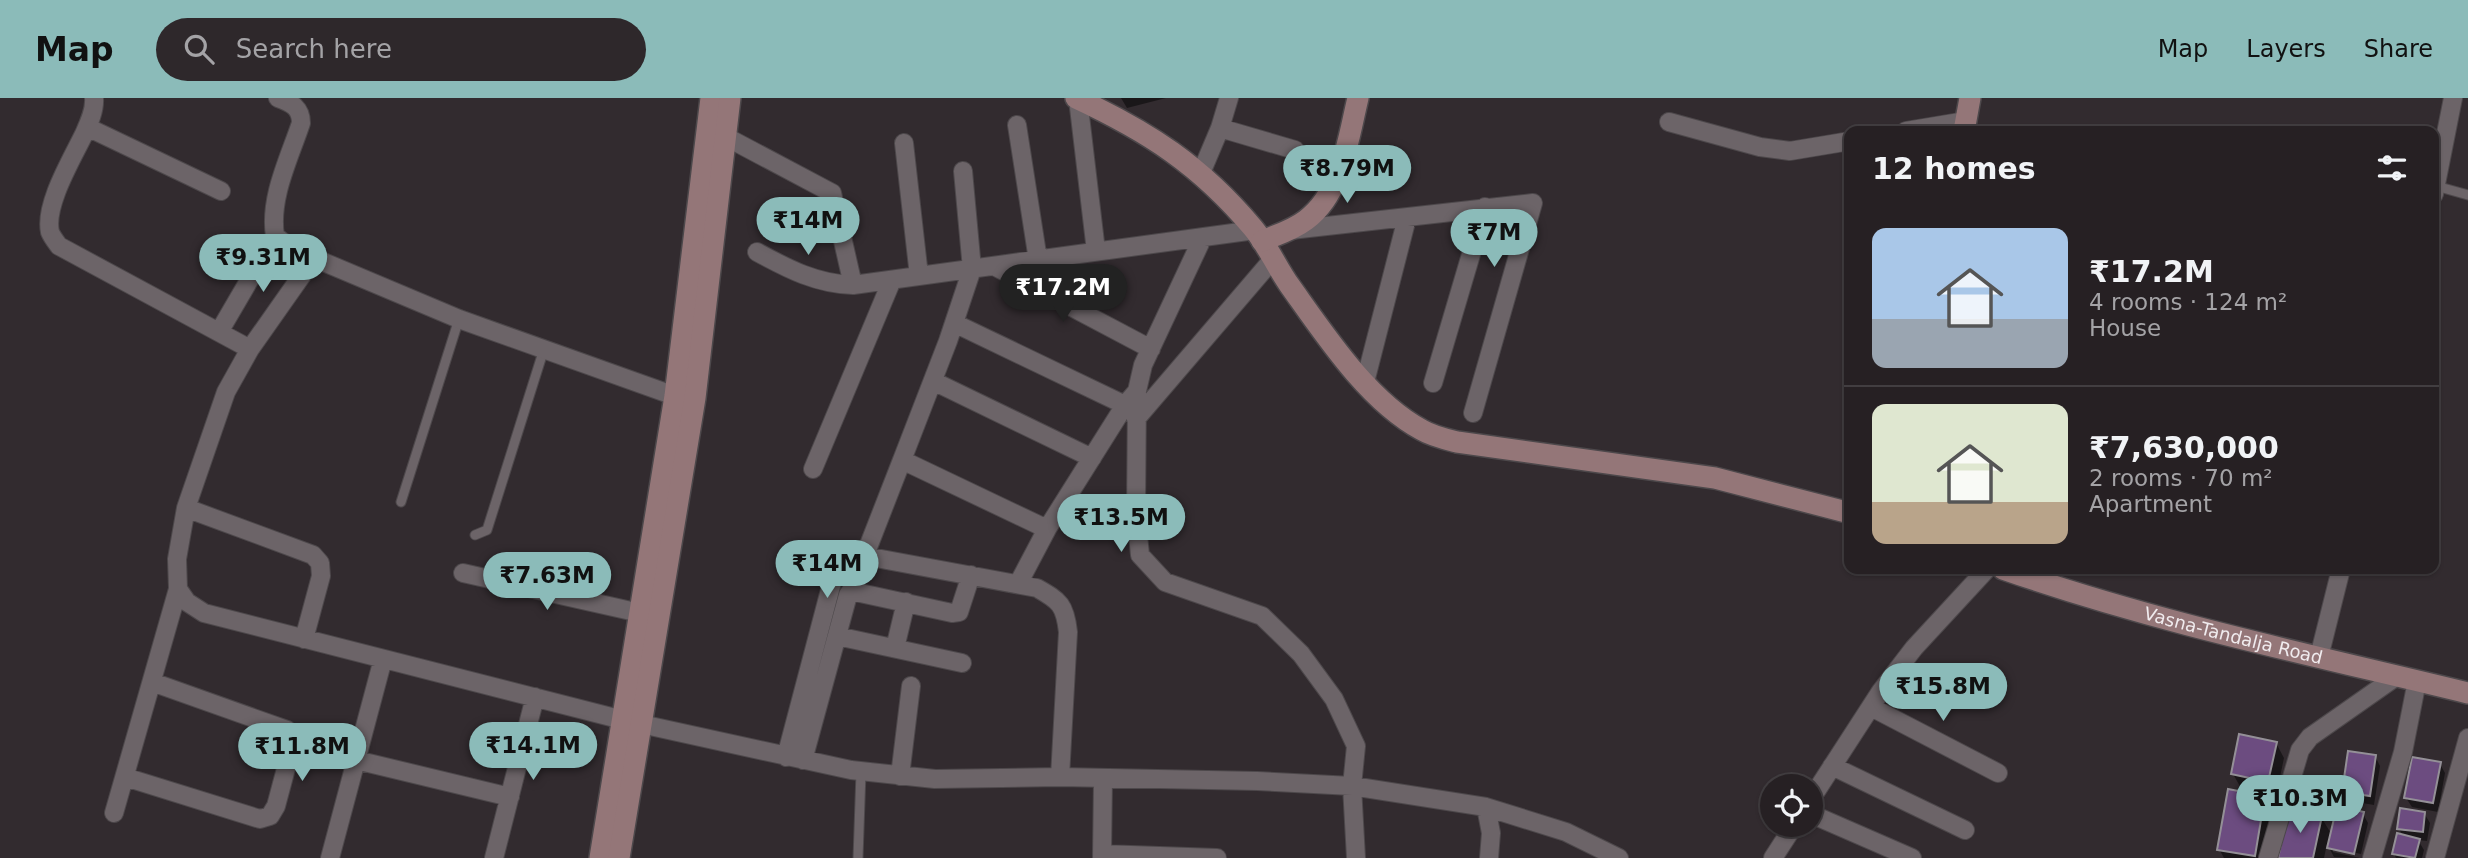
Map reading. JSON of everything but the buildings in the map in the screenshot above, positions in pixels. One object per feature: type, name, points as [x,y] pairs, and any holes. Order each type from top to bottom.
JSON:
[{"type":"street","points":[[94,98],[94,107],[87,127],[57,191],[50,217],[51,234],[59,246],[250,349]]},
{"type":"street","points":[[219,332],[275,236],[272,218],[277,195],[301,123],[301,115],[295,106],[278,98]]},
{"type":"street","points":[[600,858],[632,722],[695,398],[717,132],[711,98]]},
{"type":"street","points":[[619,858],[640,613],[717,132],[730,98]]},
{"type":"street","points":[[1201,173],[1229,98]]},
{"type":"street","points":[[1018,584],[1047,528],[1092,458],[1263,243],[1290,230],[1317,211],[1331,189],[1343,160],[1358,98]]},
{"type":"street","points":[[1965,126],[1970,98]]},
{"type":"street","points":[[2439,170],[2453,98]]},
{"type":"street","points":[[1077,99],[1116,117],[1160,143],[1201,173],[1263,243],[1328,336],[1365,382],[1392,411],[1423,431],[1457,442],[1714,478],[1844,511]]},
{"type":"street","points":[[1077,99],[1096,251]]},
{"type":"street","points":[[1669,122],[1760,147],[1790,151],[1844,142]]},
{"type":"street","points":[[1017,125],[1038,260]]},
{"type":"street","points":[[87,127],[221,191]]},
{"type":"street","points":[[1220,128],[1295,150]]},
{"type":"street","points":[[717,132],[832,192],[853,285]]},
{"type":"street","points":[[904,143],[919,276]]},
{"type":"street","points":[[865,555],[933,381],[972,269],[963,170]]},
{"type":"street","points":[[1290,230],[1533,203],[1473,413]]},
{"type":"street","points":[[1433,383],[1485,207]]},
{"type":"street","points":[[1365,382],[1407,218]]},
{"type":"street","points":[[275,236],[292,249],[459,319],[675,396]]},
{"type":"street","points":[[757,252],[811,279],[837,285],[853,285],[1203,237],[1263,243]]},
{"type":"street","points":[[1203,237],[1143,365],[1130,412],[1140,555],[1165,582],[1262,616],[1301,654],[1334,699],[1356,746],[1352,786],[1356,858]]},
{"type":"street","points":[[114,813],[178,589],[177,559],[186,508],[226,391],[250,349],[314,258]]},
{"type":"street","points":[[994,266],[1151,349]]},
{"type":"street","points":[[813,469],[892,280]]},
{"type":"street","points":[[954,323],[1130,412]]},
{"type":"street","points":[[933,381],[1092,458]]},
{"type":"street","points":[[902,460],[1047,528]]},
{"type":"street","points":[[186,508],[313,555],[320,563],[321,576],[304,639]]},
{"type":"street","points":[[794,759],[836,566],[841,558],[849,553],[1037,588],[1059,600],[1066,614],[1068,632],[1060,777]]},
{"type":"street","points":[[463,573],[640,613]]},
{"type":"street","points":[[1823,780],[1914,648],[1982,574]]},
{"type":"street","name":"Vasna-Tandalja Road","points":[[2017,574],[2056,588],[2468,693]]},
{"type":"street","points":[[2319,657],[2340,574]]},
{"type":"street","points":[[794,759],[851,591],[952,613],[959,611],[971,575]]},
{"type":"street","points":[[178,589],[187,602],[204,613],[632,722],[861,772],[935,779],[1060,777],[1352,786],[1486,807],[1566,832],[1619,858]]},
{"type":"street","points":[[895,648],[906,602]]},
{"type":"street","points":[[837,636],[962,663]]},
{"type":"street","points":[[330,858],[383,659]]},
{"type":"street","points":[[2269,858],[2300,750],[2310,737],[2407,678]]},
{"type":"street","points":[[2372,858],[2403,752],[2407,678]]},
{"type":"street","points":[[125,777],[260,819],[270,816],[276,806],[292,746],[293,736],[287,730],[152,682]]},
{"type":"street","points":[[900,776],[911,685]]},
{"type":"street","points":[[494,858],[535,698]]},
{"type":"street","points":[[1871,707],[1998,772]]},
{"type":"street","points":[[2435,858],[2468,738]]},
{"type":"street","points":[[356,760],[510,797]]},
{"type":"street","points":[[1832,766],[1965,830]]},
{"type":"street","points":[[1102,778],[1102,856],[1217,858]]},
{"type":"street","points":[[1486,807],[1491,833],[1489,858]]},
{"type":"street","points":[[1823,819],[1912,858]]},
{"type":"street","points":[[1773,858],[1787,837]]},
{"type":"lane","points":[[2439,191],[2468,195]]},
{"type":"lane","points":[[401,502],[459,319]]},
{"type":"lane","points":[[475,535],[487,530],[544,349]]},
{"type":"lane","points":[[858,858],[861,772]]}]
